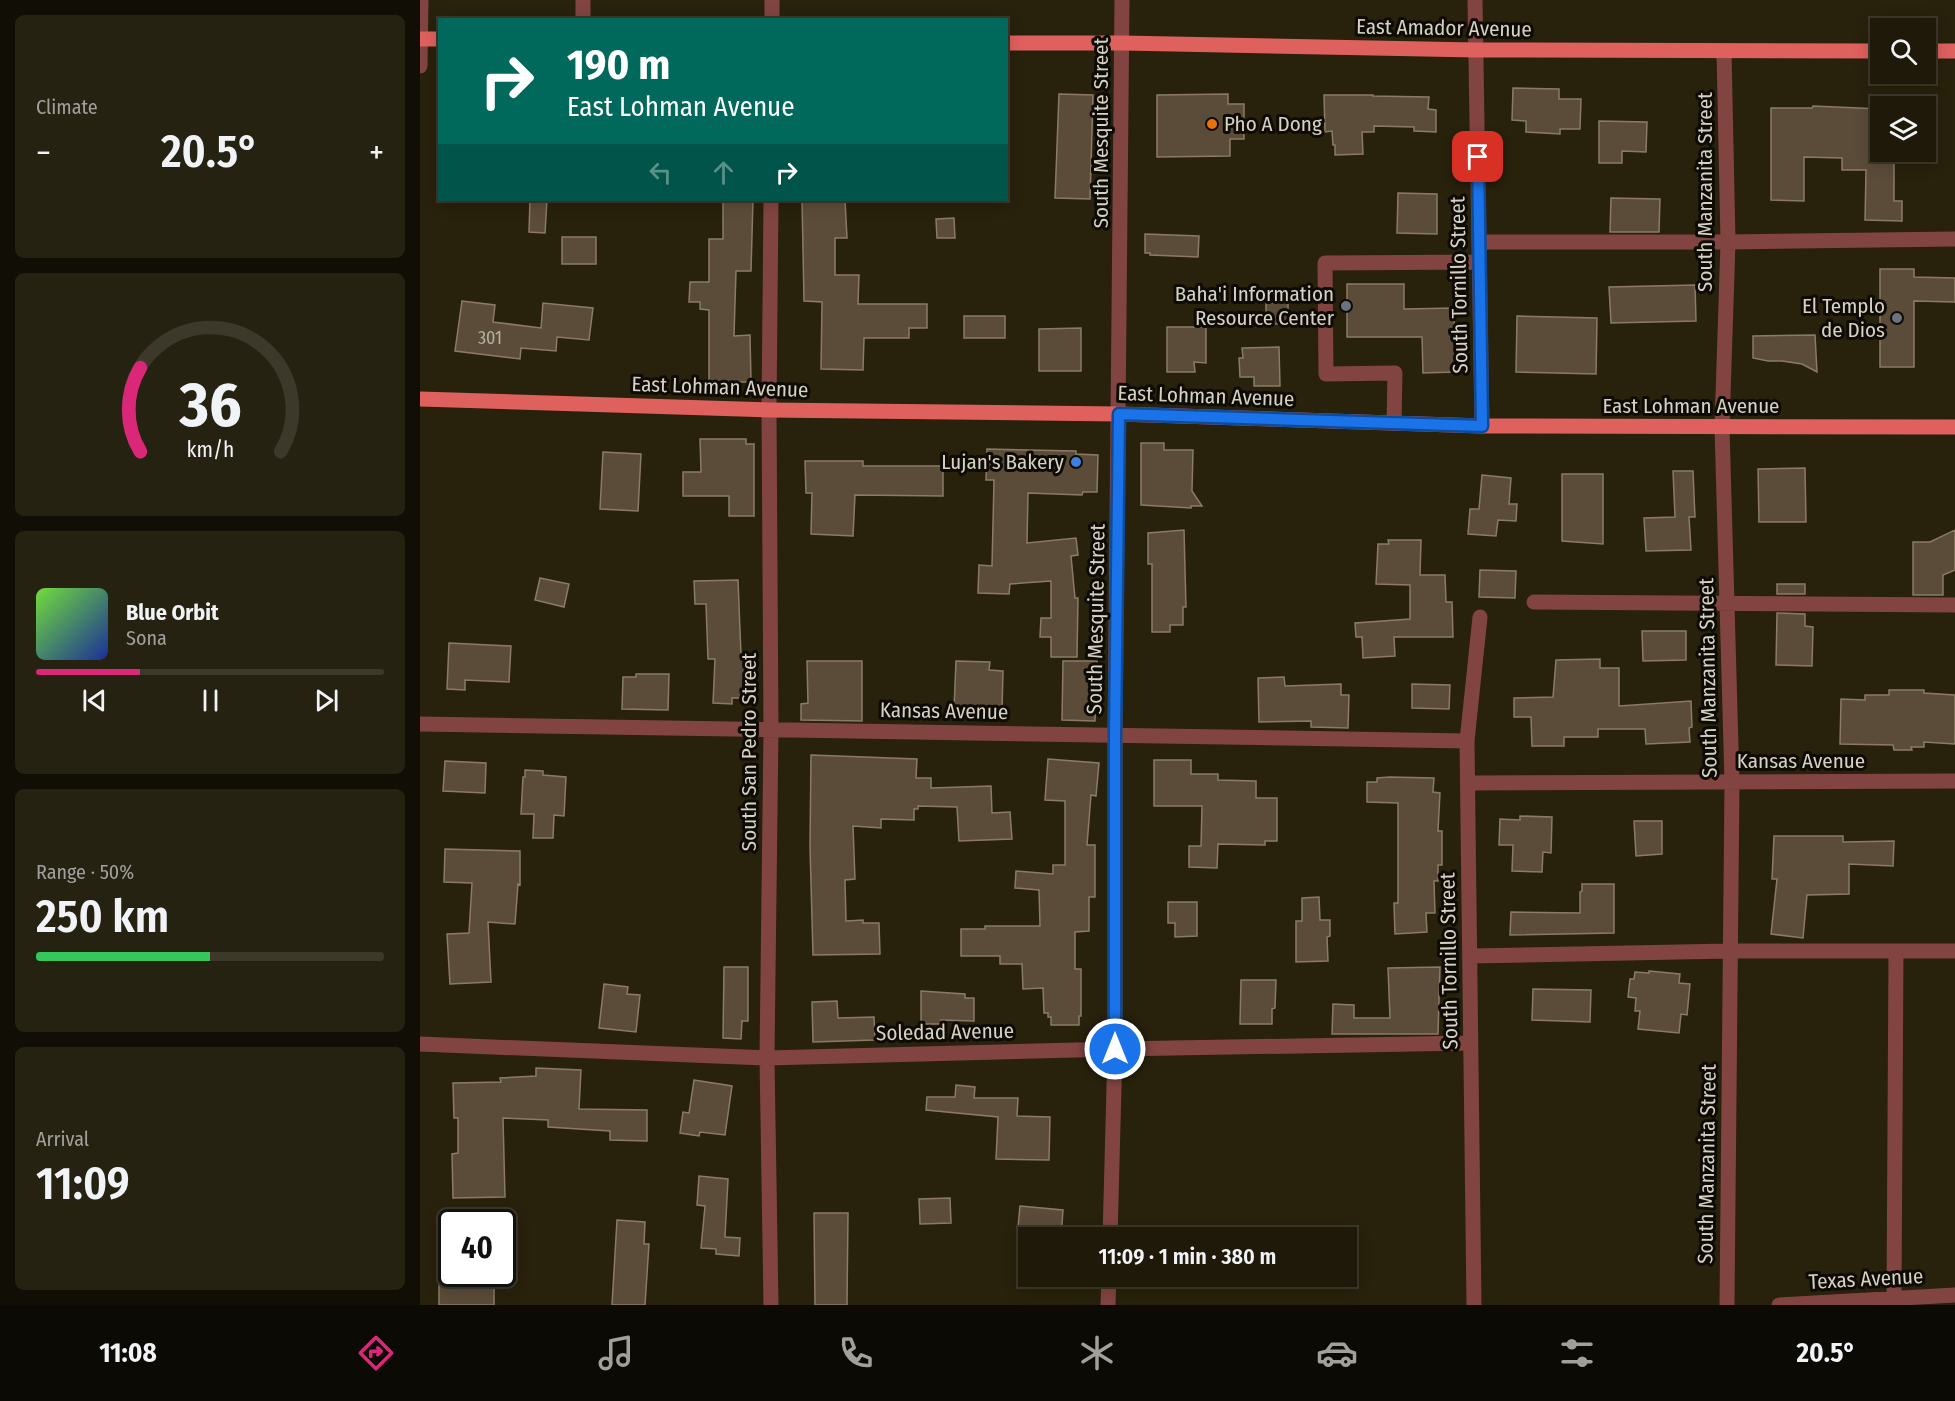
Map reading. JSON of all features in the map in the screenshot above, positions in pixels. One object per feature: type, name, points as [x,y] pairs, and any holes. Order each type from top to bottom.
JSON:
[{"type":"main road","points":[[421,39],[438,39]]},
{"type":"main road","name":"East Amador Avenue","points":[[1008,43],[1476,50],[1870,51]]},
{"type":"main road","points":[[1936,51],[1955,51]]},
{"type":"main road","name":"East Lohman Avenue","points":[[420,399],[770,410],[1119,414],[1482,426],[1955,427]]},
{"type":"street","points":[[420,66],[422,0]]},
{"type":"street","points":[[583,0],[583,18]]},
{"type":"street","points":[[772,0],[772,18]]},
{"type":"street","name":"South Mesquite Street","points":[[1110,1227],[1115,1049],[1115,734],[1122,0]]},
{"type":"street","name":"South Tornillo Street","points":[[1475,0],[1482,426]]},
{"type":"street","name":"South Manzanita Street","points":[[1724,51],[1728,242],[1722,427],[1732,782],[1727,1305]]},
{"type":"street","name":"South San Pedro Street","points":[[771,201],[771,729],[768,1058],[771,1305]]},
{"type":"street","points":[[1479,242],[1955,239]]},
{"type":"street","points":[[1394,423],[1395,373],[1326,374],[1325,263],[1479,262]]},
{"type":"street","points":[[1534,602],[1955,605]]},
{"type":"street","name":"South Tornillo Street","points":[[1474,1305],[1467,741],[1480,617]]},
{"type":"street","name":"Kansas Avenue","points":[[420,724],[1467,741]]},
{"type":"street","name":"Kansas Avenue","points":[[1468,783],[1955,781]]},
{"type":"street","points":[[1470,957],[1730,951],[1955,951]]},
{"type":"street","points":[[1894,1299],[1896,951]]},
{"type":"street","name":"Soledad Avenue","points":[[420,1044],[768,1058],[1471,1043]]},
{"type":"street","points":[[1108,1305],[1109,1287]]},
{"type":"street","name":"Texas Avenue","points":[[1779,1305],[1955,1295]]},
{"type":"building","points":[[1513,88],[1559,89],[1559,99],[1581,99],[1580,129],[1560,129],[1560,134],[1526,132],[1526,121],[1512,120]]},
{"type":"building","points":[[1059,94],[1093,95],[1090,199],[1055,198]]},
{"type":"building","points":[[1228,94],[1228,104],[1244,104],[1244,139],[1230,139],[1230,156],[1157,157],[1157,95]]},
{"type":"building","points":[[1324,95],[1429,97],[1428,109],[1436,110],[1436,132],[1414,131],[1414,127],[1374,126],[1374,132],[1362,132],[1363,154],[1335,155],[1332,131],[1325,132]]},
{"type":"building","points":[[1813,106],[1870,109],[1870,162],[1894,162],[1894,201],[1902,201],[1902,221],[1865,220],[1866,170],[1842,170],[1842,158],[1804,157],[1804,201],[1771,200],[1771,108],[1812,108]]},
{"type":"building","points":[[1599,121],[1647,122],[1646,152],[1622,151],[1622,163],[1599,163]]},
{"type":"building","points":[[1398,193],[1437,194],[1437,234],[1397,233]]},
{"type":"building","points":[[1611,198],[1660,199],[1659,232],[1610,232]]},
{"type":"building","points":[[530,201],[547,201],[545,233],[529,232]]},
{"type":"building","points":[[723,201],[753,201],[751,271],[736,271],[734,336],[750,335],[751,382],[709,382],[709,310],[700,309],[700,302],[689,302],[690,282],[709,282],[709,239],[723,239]]},
{"type":"building","points":[[802,201],[845,201],[847,238],[835,238],[835,275],[859,275],[858,304],[927,304],[927,328],[909,328],[909,338],[864,338],[863,370],[821,369],[822,302],[804,301]]},
{"type":"building","points":[[954,218],[955,238],[937,238],[936,219]]},
{"type":"building","points":[[1145,234],[1199,236],[1198,257],[1145,253]]},
{"type":"building","points":[[562,237],[596,237],[596,264],[562,264]]},
{"type":"building","name":"El Templo de Dios","points":[[1880,269],[1914,269],[1914,277],[1955,278],[1955,302],[1914,301],[1914,367],[1880,367]]},
{"type":"building","points":[[1347,284],[1404,284],[1404,309],[1454,308],[1455,372],[1423,373],[1422,337],[1347,337]]},
{"type":"building","points":[[1695,285],[1696,321],[1611,323],[1609,287]]},
{"type":"building","points":[[462,301],[495,305],[493,322],[541,328],[543,303],[593,308],[589,340],[557,337],[556,351],[521,348],[520,359],[455,351]]},
{"type":"building","points":[[1266,303],[1288,303],[1288,324],[1266,324]]},
{"type":"building","points":[[964,316],[1005,316],[1005,338],[964,338]]},
{"type":"building","points":[[1517,316],[1597,318],[1596,374],[1516,372]]},
{"type":"building","points":[[1167,327],[1206,327],[1206,363],[1194,362],[1195,372],[1167,372]]},
{"type":"building","points":[[1081,328],[1081,371],[1039,371],[1039,329]]},
{"type":"building","points":[[1815,335],[1817,372],[1802,364],[1753,358],[1753,336]]},
{"type":"building","points":[[1279,347],[1280,386],[1254,386],[1254,377],[1240,377],[1239,358],[1243,358],[1242,348]]},
{"type":"building","points":[[700,439],[746,439],[746,444],[754,444],[754,516],[729,516],[729,496],[683,496],[683,472],[701,472]]},
{"type":"building","points":[[1141,443],[1164,443],[1164,450],[1193,450],[1192,491],[1202,506],[1191,506],[1191,508],[1141,505]]},
{"type":"building","points":[[987,449],[1076,451],[1076,454],[1098,455],[1097,492],[1083,492],[1082,495],[1028,493],[1027,543],[1076,538],[1078,555],[1071,556],[1075,598],[1078,598],[1077,657],[1051,657],[1051,637],[1040,637],[1041,618],[1051,618],[1051,581],[1010,584],[1009,594],[978,593],[979,565],[992,566],[994,480],[986,480]]},
{"type":"building","points":[[603,452],[641,454],[638,511],[600,509]]},
{"type":"building","points":[[805,461],[863,461],[863,466],[943,466],[943,496],[855,495],[853,536],[811,534],[812,493],[806,493]]},
{"type":"building","points":[[1805,468],[1806,522],[1759,522],[1758,469]]},
{"type":"building","points":[[1673,471],[1693,471],[1695,517],[1689,517],[1691,550],[1646,551],[1644,518],[1675,517]]},
{"type":"building","points":[[1562,474],[1603,474],[1603,544],[1562,541]]},
{"type":"building","points":[[1482,475],[1511,478],[1509,504],[1517,504],[1516,521],[1498,520],[1496,536],[1468,534],[1470,509],[1479,509]]},
{"type":"building","points":[[1184,530],[1186,607],[1183,607],[1183,625],[1170,625],[1170,632],[1152,632],[1152,564],[1148,564],[1148,533]]},
{"type":"building","points":[[1955,530],[1955,570],[1943,575],[1943,595],[1913,595],[1913,542],[1930,542]]},
{"type":"building","points":[[1388,540],[1421,540],[1420,575],[1445,575],[1446,602],[1452,602],[1453,637],[1394,637],[1395,656],[1363,658],[1362,637],[1356,637],[1355,623],[1410,619],[1410,585],[1376,584],[1378,544],[1389,544]]},
{"type":"building","points":[[1480,570],[1516,571],[1515,598],[1479,597]]},
{"type":"building","points":[[540,578],[569,584],[564,607],[535,600]]},
{"type":"building","points":[[738,580],[741,655],[746,655],[745,698],[732,698],[732,704],[713,703],[715,659],[708,659],[706,604],[695,604],[694,581]]},
{"type":"building","points":[[1777,584],[1805,584],[1805,594],[1777,594]]},
{"type":"building","points":[[1777,613],[1805,614],[1805,626],[1813,627],[1812,666],[1776,665]]},
{"type":"building","points":[[1642,631],[1686,631],[1686,660],[1643,661]]},
{"type":"building","points":[[449,643],[511,646],[509,682],[465,680],[465,690],[447,689]]},
{"type":"building","points":[[1600,659],[1600,668],[1619,668],[1619,706],[1691,701],[1690,742],[1646,744],[1645,729],[1598,729],[1598,737],[1564,737],[1564,746],[1532,746],[1531,717],[1514,717],[1514,698],[1553,697],[1556,660]]},
{"type":"building","points":[[807,661],[862,661],[862,721],[801,720],[801,704],[808,703]]},
{"type":"building","points":[[956,661],[990,662],[989,670],[1003,671],[1002,711],[954,709]]},
{"type":"building","points":[[1063,661],[1097,661],[1095,721],[1062,720]]},
{"type":"building","points":[[636,674],[669,674],[668,710],[622,709],[623,677],[636,677]]},
{"type":"building","points":[[1284,677],[1285,686],[1341,684],[1341,695],[1349,695],[1348,728],[1311,727],[1311,721],[1259,722],[1258,678]]},
{"type":"building","points":[[1412,684],[1450,685],[1449,709],[1412,708]]},
{"type":"building","points":[[1889,690],[1924,690],[1924,693],[1955,695],[1955,744],[1924,742],[1924,747],[1894,750],[1893,745],[1840,744],[1841,699],[1865,700],[1865,695],[1889,695]]},
{"type":"building","points":[[811,755],[917,759],[916,778],[931,778],[931,788],[991,786],[992,813],[1010,812],[1012,839],[959,841],[957,807],[918,806],[918,809],[914,809],[914,820],[881,819],[881,828],[853,826],[855,879],[845,880],[846,921],[863,920],[863,923],[879,923],[880,954],[813,955],[810,847]]},
{"type":"building","points":[[1048,759],[1099,763],[1096,796],[1091,795],[1087,845],[1095,845],[1095,897],[1089,897],[1089,931],[1075,932],[1075,969],[1081,969],[1079,1025],[1051,1025],[1051,1017],[1048,1017],[1048,1013],[1044,1013],[1043,988],[1023,989],[1022,964],[1000,964],[1000,956],[961,956],[961,929],[985,929],[985,926],[1040,926],[1039,890],[1015,888],[1016,871],[1053,874],[1053,865],[1065,865],[1065,801],[1045,800]]},
{"type":"building","points":[[1154,760],[1191,760],[1191,774],[1218,774],[1218,780],[1256,781],[1256,798],[1277,798],[1277,841],[1265,841],[1265,845],[1218,844],[1217,868],[1189,867],[1189,846],[1201,846],[1202,806],[1154,806]]},
{"type":"building","points":[[445,761],[486,763],[485,793],[443,791]]},
{"type":"building","points":[[525,770],[543,771],[543,775],[566,777],[564,816],[554,815],[553,838],[533,838],[534,814],[521,814]]},
{"type":"building","points":[[1377,778],[1434,778],[1433,792],[1440,793],[1438,831],[1442,831],[1442,865],[1438,865],[1438,881],[1434,881],[1435,913],[1426,913],[1427,932],[1395,934],[1394,903],[1398,903],[1398,803],[1367,802],[1367,782],[1377,782]]},
{"type":"building","points":[[1520,816],[1552,817],[1551,853],[1543,852],[1542,872],[1512,871],[1513,845],[1499,845],[1500,819],[1520,820]]},
{"type":"building","points":[[1634,821],[1662,821],[1662,854],[1636,856]]},
{"type":"building","points":[[1774,836],[1843,836],[1843,842],[1894,841],[1893,866],[1849,864],[1849,894],[1807,895],[1803,938],[1771,934],[1777,879],[1772,879]]},
{"type":"building","points":[[445,849],[520,851],[520,885],[518,884],[515,924],[488,922],[491,982],[450,984],[447,934],[469,933],[472,883],[444,882]]},
{"type":"building","points":[[1582,884],[1614,884],[1614,933],[1510,935],[1511,912],[1580,913]]},
{"type":"building","points":[[1319,897],[1320,920],[1330,920],[1330,936],[1327,937],[1328,961],[1296,962],[1296,921],[1302,921],[1302,898]]},
{"type":"building","points":[[1168,902],[1197,902],[1197,936],[1175,937],[1175,923],[1168,923]]},
{"type":"building","points":[[724,967],[748,967],[748,1021],[742,1021],[741,1039],[723,1038]]},
{"type":"building","points":[[1440,967],[1438,1034],[1332,1034],[1333,1004],[1354,1005],[1354,1018],[1390,1018],[1388,968]]},
{"type":"building","points":[[1649,971],[1680,974],[1679,983],[1690,984],[1687,1015],[1681,1014],[1679,1033],[1638,1029],[1640,1011],[1635,1011],[1636,998],[1628,997],[1630,979],[1634,979],[1635,972],[1649,973]]},
{"type":"building","points":[[1241,980],[1276,980],[1272,1024],[1240,1024]]},
{"type":"building","points":[[604,984],[628,987],[627,994],[640,995],[636,1032],[599,1028]]},
{"type":"building","points":[[1533,989],[1591,990],[1590,1022],[1532,1020]]},
{"type":"building","points":[[921,991],[965,994],[965,998],[974,998],[974,1021],[941,1020],[941,1024],[921,1024]]},
{"type":"building","points":[[837,1001],[838,1018],[874,1017],[875,1040],[813,1042],[812,1002]]},
{"type":"building","points":[[536,1068],[581,1070],[579,1109],[647,1110],[647,1141],[610,1140],[610,1131],[548,1127],[548,1120],[503,1118],[505,1197],[453,1198],[452,1154],[458,1153],[458,1118],[454,1118],[453,1083],[501,1082],[500,1078],[536,1076]]},
{"type":"building","points":[[694,1080],[732,1086],[725,1135],[700,1132],[699,1136],[680,1133],[683,1112],[689,1113]]},
{"type":"building","points":[[956,1085],[975,1087],[974,1098],[1018,1098],[1017,1116],[1050,1117],[1049,1160],[996,1159],[998,1117],[926,1110],[927,1097],[955,1097]]},
{"type":"building","points":[[699,1176],[728,1179],[725,1237],[740,1238],[739,1256],[716,1254],[716,1249],[701,1248],[705,1206],[697,1205]]},
{"type":"building","points":[[950,1198],[951,1223],[920,1224],[919,1199]]},
{"type":"building","points":[[1020,1206],[1063,1210],[1062,1227],[1018,1227]]},
{"type":"building","points":[[814,1213],[848,1213],[847,1305],[815,1305]]},
{"type":"building","points":[[617,1220],[645,1222],[644,1244],[649,1244],[645,1305],[612,1305]]},
{"type":"building","points":[[439,1287],[494,1287],[494,1305],[439,1305]]},
{"type":"place","name":"Pho A Dong","points":[[1212,124]]},
{"type":"place","name":"Baha'i Information Resource Center","points":[[1346,306]]},
{"type":"place","name":"El Templo de Dios","points":[[1897,318]]},
{"type":"place","name":"Lujan's Bakery","points":[[1076,462]]},
{"type":"route","points":[[1115,1049],[1115,734],[1119,414],[1482,426],[1478,157]]}]
